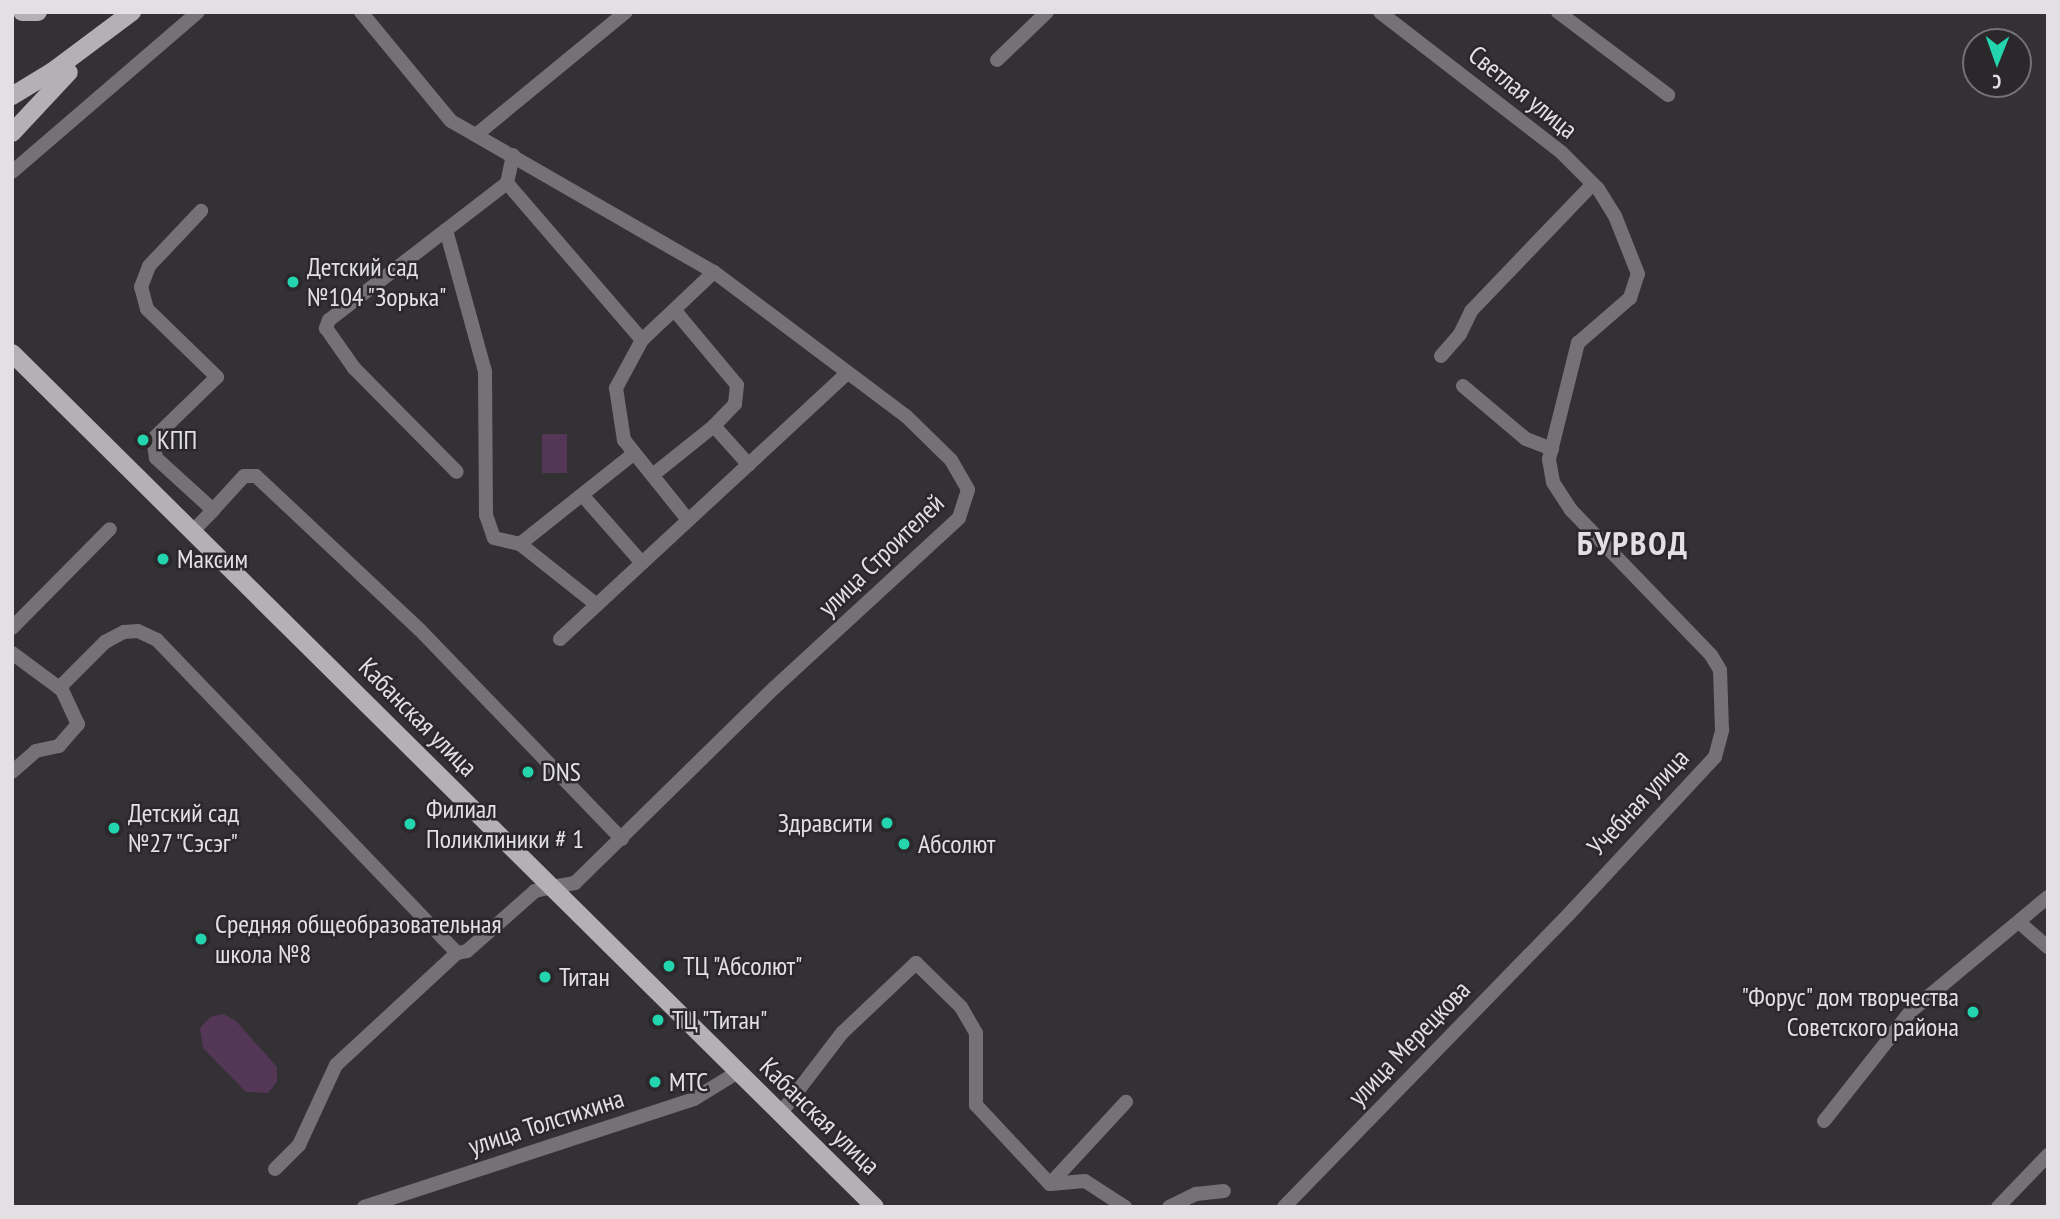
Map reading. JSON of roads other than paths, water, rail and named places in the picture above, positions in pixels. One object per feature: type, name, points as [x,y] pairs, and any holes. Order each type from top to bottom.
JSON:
[{"type":"main road","points":[[22,12],[38,12]]},
{"type":"main road","points":[[12,132],[112,29],[132,12]]},
{"type":"main road","points":[[12,96],[112,29]]},
{"type":"main road","points":[[12,109],[69,72]]},
{"type":"main road","name":"Кабанская улица","points":[[12,353],[875,1207]]},
{"type":"street","points":[[12,172],[198,12]]},
{"type":"street","name":"улица Строителей","points":[[275,1170],[299,1145],[336,1065],[457,953],[467,951],[536,891],[575,883],[774,688],[959,517],[966,505],[968,490],[951,460],[906,416],[714,272],[452,121],[361,12]]},
{"type":"street","points":[[476,135],[626,12]]},
{"type":"street","points":[[997,60],[1047,12]]},
{"type":"street","name":"Светлая улица","points":[[1380,12],[1518,116],[1595,186]]},
{"type":"street","points":[[1558,12],[1668,95]]},
{"type":"street","points":[[457,472],[354,368],[326,328],[329,320],[506,183],[513,155]]},
{"type":"street","points":[[506,183],[642,340]]},
{"type":"street","points":[[1441,356],[1460,334],[1471,312],[1595,186]]},
{"type":"street","name":"Учебная улица","points":[[1569,914],[1715,757],[1721,730],[1720,670],[1711,656],[1571,510],[1553,482],[1552,449],[1578,343],[1630,298],[1639,274],[1615,216],[1595,186]]},
{"type":"street","points":[[201,211],[149,266],[141,287],[147,309],[217,377],[153,439],[156,458],[213,510]]},
{"type":"street","points":[[446,230],[485,372],[486,515],[494,538],[520,544],[597,605]]},
{"type":"street","points":[[688,520],[654,474],[633,454],[624,440],[616,388],[642,340],[676,312],[714,272]]},
{"type":"street","points":[[654,474],[714,426],[735,404],[737,385],[676,312]]},
{"type":"street","points":[[561,639],[847,373]]},
{"type":"street","points":[[1463,386],[1526,439],[1552,449]]},
{"type":"street","points":[[714,426],[749,465]]},
{"type":"street","points":[[520,544],[584,497],[633,454]]},
{"type":"street","points":[[193,531],[244,476],[256,476],[419,629],[622,839]]},
{"type":"street","points":[[584,497],[642,563]]},
{"type":"street","points":[[12,628],[110,529]]},
{"type":"street","points":[[59,688],[105,642],[124,632],[138,631],[157,640],[457,953]]},
{"type":"street","points":[[12,653],[59,688],[78,716],[75,730],[59,746],[23,759],[12,772]]},
{"type":"street","points":[[1824,1121],[1911,1011],[2048,897]]},
{"type":"street","name":"улица Мерецкова","points":[[1284,1207],[1569,914]]},
{"type":"street","points":[[2020,923],[2048,947]]},
{"type":"street","points":[[780,1114],[842,1033],[916,963],[961,1007],[976,1033],[976,1105],[1050,1184]]},
{"type":"street","name":"улица Толстихина","points":[[364,1207],[694,1099],[738,1072]]},
{"type":"street","points":[[1050,1184],[1126,1102]]},
{"type":"street","points":[[1998,1207],[2048,1155]]},
{"type":"street","points":[[1050,1184],[1084,1181],[1125,1207]]},
{"type":"street","points":[[1169,1207],[1196,1194],[1224,1191]]},
{"type":"place","name":"Детский сад №104 \"Зорька\"","points":[[293,282]]},
{"type":"place","name":"КПП","points":[[143,440]]},
{"type":"place","name":"Максим","points":[[163,559]]},
{"type":"place","name":"DNS","points":[[528,772]]},
{"type":"place","name":"Здравсити","points":[[887,823]]},
{"type":"place","name":"Филиал Поликлиники # 1","points":[[410,824]]},
{"type":"place","name":"Детский сад №27 \"Сэсэг\"","points":[[114,828]]},
{"type":"place","name":"Абсолют","points":[[904,844]]},
{"type":"place","name":"Средняя общеобразовательная школа №8","points":[[201,939]]},
{"type":"place","name":"ТЦ \"Абсолют\"","points":[[669,966]]},
{"type":"place","name":"Титан","points":[[545,977]]},
{"type":"place","name":"\"Форус\" дом творчества Советского района","points":[[1973,1012]]},
{"type":"place","name":"ТЦ \"Титан\"","points":[[658,1020]]},
{"type":"place","name":"МТС","points":[[655,1082]]},
{"type":"district","name":"БУРВОД","points":[[1633,543]]}]
